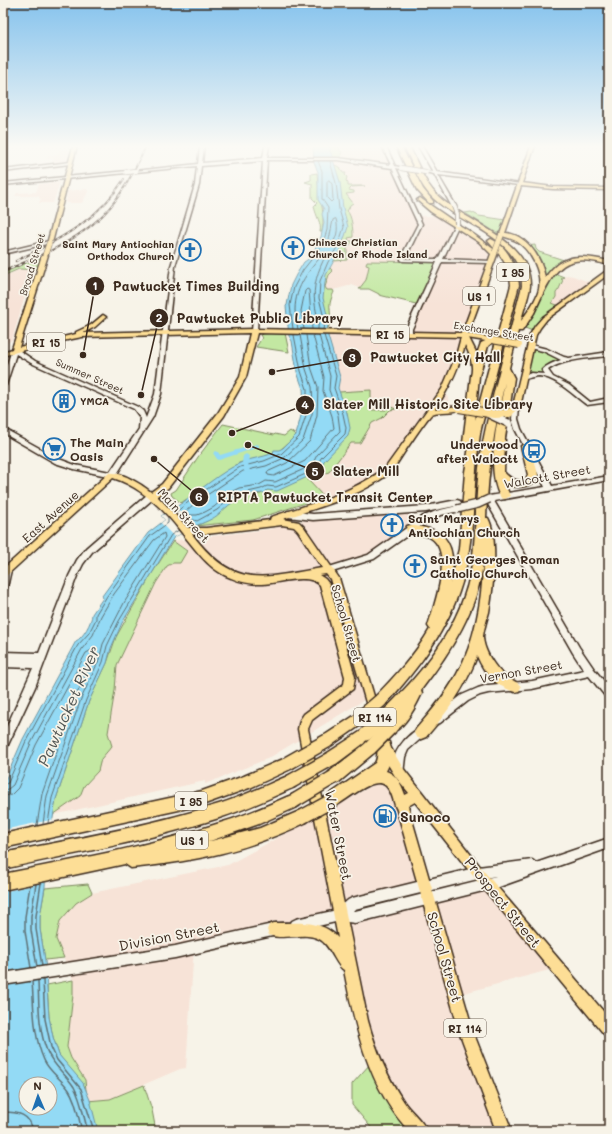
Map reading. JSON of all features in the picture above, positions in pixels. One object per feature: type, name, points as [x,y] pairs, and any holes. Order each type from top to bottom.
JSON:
[{"type":"highway","points":[[420,199],[433,211],[457,225]]},
{"type":"highway","name":"I 95","points":[[3,841],[216,794],[247,782],[288,763],[326,742],[360,718],[380,701],[406,674],[430,641],[450,602],[459,575],[464,549],[472,458],[481,410],[514,292],[514,274],[508,260],[494,244],[480,233],[441,210],[428,199]]},
{"type":"highway","name":"I 95","points":[[3,861],[199,818],[245,802],[290,782],[331,759],[366,734],[387,724],[423,680],[452,637],[468,600],[476,569],[484,466],[490,428],[526,286],[525,274],[520,262],[510,249],[496,236],[448,208],[437,199]]},
{"type":"highway","points":[[501,235],[515,237],[534,256],[540,271],[541,291]]},
{"type":"highway","points":[[513,336],[522,326],[553,271],[567,261],[583,258],[596,259],[609,263]]},
{"type":"highway","points":[[465,339],[475,356],[476,366],[468,439],[472,458]]},
{"type":"highway","points":[[476,366],[484,345],[492,340]]},
{"type":"highway","points":[[505,369],[510,378],[501,436],[499,472],[500,485],[505,496]]},
{"type":"highway","points":[[499,472],[505,480],[512,483],[523,484],[530,481],[533,475],[526,446]]},
{"type":"highway","points":[[421,732],[437,714],[458,685],[467,668],[477,637],[488,572],[487,528],[481,515]]},
{"type":"highway","points":[[413,528],[434,535],[441,541],[445,548],[445,583],[430,641]]},
{"type":"highway","points":[[477,637],[482,657],[491,670],[510,687]]},
{"type":"highway","name":"US 1","points":[[3,882],[204,836],[249,821],[294,801],[334,777],[370,748],[387,724]]},
{"type":"highway","points":[[84,864],[166,856],[217,849],[261,836],[302,817],[335,799],[358,784],[382,764],[384,746]]},
{"type":"highway","points":[[358,784],[378,777],[387,778],[394,784],[401,803]]},
{"type":"main road","name":"Broad Street","points":[[3,385],[49,243],[61,199]]},
{"type":"main road","points":[[112,475],[150,417],[155,402],[158,390],[174,264],[194,199]]},
{"type":"main road","points":[[3,746],[40,661],[73,576],[80,562],[95,544],[151,496],[165,486],[221,414],[243,377],[254,331],[262,199]]},
{"type":"main road","points":[[409,199],[420,224],[403,256],[403,260],[491,262]]},
{"type":"main road","points":[[409,334],[409,329],[457,225],[458,217],[450,199]]},
{"type":"main road","name":"US 1","points":[[465,339],[514,199]]},
{"type":"main road","points":[[457,225],[481,241],[495,253]]},
{"type":"main road","points":[[3,253],[49,243]]},
{"type":"main road","points":[[550,487],[520,435],[515,419],[522,378],[531,347],[534,330],[540,323],[609,271]]},
{"type":"main road","points":[[76,334],[91,328],[103,317]]},
{"type":"main road","name":"Exchange Street","points":[[16,348],[66,337],[165,333],[286,331],[409,334],[492,340],[545,350],[562,359],[572,360]]},
{"type":"main road","name":"Exchange Street","points":[[16,348],[76,334],[98,335]]},
{"type":"main road","points":[[251,526],[314,505],[366,484],[382,475],[389,469],[430,413],[445,389],[465,339]]},
{"type":"main road","points":[[519,345],[526,351],[528,357]]},
{"type":"main road","name":"RI 15","points":[[3,350],[16,348]]},
{"type":"main road","name":"RI 15","points":[[3,354],[16,348]]},
{"type":"main road","name":"Summer Street","points":[[16,348],[26,358],[136,408]]},
{"type":"main road","points":[[609,354],[572,360],[546,368],[546,372],[550,376],[589,404],[609,400]]},
{"type":"main road","points":[[10,362],[17,359],[26,358]]},
{"type":"main road","points":[[522,378],[529,374],[537,373],[550,376]]},
{"type":"main road","points":[[445,389],[449,402],[459,408]]},
{"type":"main road","points":[[136,408],[147,409],[155,402]]},
{"type":"main road","points":[[430,413],[441,408],[459,408],[500,414],[509,413],[516,407]]},
{"type":"main road","points":[[136,408],[142,416],[144,423],[142,429]]},
{"type":"main road","points":[[486,413],[508,423],[520,435]]},
{"type":"main road","name":"Main Street","points":[[5,433],[57,461],[74,467],[112,475],[129,481],[151,496],[186,531],[197,546],[220,569],[240,578],[264,580],[330,570],[371,557],[434,515],[457,506]]},
{"type":"main road","name":"East Avenue","points":[[5,579],[112,475]]},
{"type":"main road","name":"Walcott Street","points":[[288,514],[320,517],[478,504],[505,496],[550,487],[609,478]]},
{"type":"main road","points":[[490,500],[576,650],[591,672],[609,694]]},
{"type":"main road","points":[[301,529],[300,523],[302,516],[314,505]]},
{"type":"main road","points":[[314,505],[312,509],[313,513],[320,517]]},
{"type":"main road","points":[[403,511],[415,516],[417,520],[413,528]]},
{"type":"main road","points":[[186,531],[223,529],[286,522],[293,523],[301,529]]},
{"type":"main road","points":[[197,546],[201,539],[223,529]]},
{"type":"main road","name":"School Street","points":[[301,529],[334,578],[384,746],[390,759],[399,772]]},
{"type":"main road","name":"Water Street","points":[[297,575],[314,577],[319,579],[324,584],[350,677],[349,686],[308,717],[305,720],[302,729],[362,1026],[372,1055],[387,1086],[398,1104],[419,1131]]},
{"type":"main road","points":[[3,656],[40,661]]},
{"type":"main road","points":[[3,663],[40,661]]},
{"type":"main road","name":"Vernon Street","points":[[399,772],[401,752],[408,743],[468,696],[488,689],[510,687],[591,672]]},
{"type":"main road","name":"Prospect Street","points":[[399,772],[478,873],[609,1029]]},
{"type":"main road","points":[[401,803],[418,795]]},
{"type":"main road","name":"School Street","points":[[401,803],[467,1034],[504,1131]]},
{"type":"main road","name":"Division Street","points":[[3,979],[82,968],[188,950],[340,915],[355,917],[487,884],[609,843]]},
{"type":"main road","name":"Division Street","points":[[340,915],[352,904],[424,886],[478,873],[543,865]]},
{"type":"main road","points":[[274,930],[313,930],[324,933],[333,940],[352,976]]},
{"type":"shaded area","points":[[41,199],[54,199],[53,203],[39,203]]},
{"type":"shaded area","points":[[66,199],[84,199],[82,203],[66,203]]},
{"type":"shaded area","points":[[350,199],[410,199],[418,216],[430,216],[436,214],[457,225],[495,253],[446,391],[449,403],[457,408],[435,413],[388,472],[315,506],[298,482],[329,472],[351,443],[360,443],[372,423],[382,418],[390,410],[395,409],[389,405],[387,401],[386,410],[371,410],[371,390],[339,392],[333,378],[325,334],[405,335],[420,306],[369,265],[366,280],[360,288],[352,285],[327,290],[325,287],[329,275],[333,271],[330,268],[334,261],[347,260],[347,248],[353,241],[349,241],[348,237],[353,237],[353,230],[351,218],[346,211],[353,203]]},
{"type":"shaded area","points":[[34,265],[12,340],[3,345],[3,277],[26,266]]},
{"type":"shaded area","points":[[567,275],[594,284],[562,307],[552,303],[560,287],[561,279]]},
{"type":"shaded area","points":[[408,513],[416,519],[418,526],[368,559],[330,570],[369,697],[269,758],[205,784],[205,781],[53,815],[80,796],[84,786],[98,771],[101,759],[112,746],[108,733],[115,690],[117,665],[156,583],[167,566],[173,563],[187,550],[173,541],[270,529],[310,519]]},
{"type":"shaded area","points":[[389,761],[418,794],[402,805],[430,902],[486,888],[553,969],[457,995],[504,1131],[421,1131],[377,1067],[342,912],[194,947],[186,1068],[180,1069],[110,1099],[87,1101],[85,1080],[71,1058],[67,1047],[73,995],[73,980],[56,939],[60,921],[76,903],[92,893],[228,865],[377,783]]},
{"type":"green space","points":[[313,199],[321,199],[323,217],[322,232],[320,232],[320,223],[314,206],[317,203]]},
{"type":"green space","points":[[329,199],[350,199],[353,203],[347,211],[351,219],[353,237],[348,238],[349,241],[353,241],[347,248],[347,260],[334,261]]},
{"type":"green space","points":[[471,212],[479,216],[506,220],[500,235],[465,213]]},
{"type":"green space","points":[[535,245],[539,252],[567,261],[554,273],[564,277],[561,279],[563,280],[552,303],[562,307],[548,318],[535,332],[525,328],[547,287],[545,280],[525,246]]},
{"type":"green space","points":[[36,257],[44,257],[40,270],[19,269],[3,276],[3,271]]},
{"type":"green space","points":[[367,261],[439,262],[420,305],[379,295],[369,289],[359,289],[366,280],[369,266],[366,265]]},
{"type":"green space","points":[[330,268],[333,271],[329,275],[325,287],[327,290],[333,290],[334,292],[330,304],[328,333],[319,285]]},
{"type":"green space","points":[[266,333],[285,333],[289,352],[256,347],[262,338],[260,335]]},
{"type":"green space","points":[[531,348],[542,349],[567,361],[548,368],[546,374],[525,377]]},
{"type":"green space","points":[[371,390],[371,410],[386,410],[387,400],[389,406],[396,409],[390,410],[382,418],[372,423],[360,443],[351,443],[329,472],[309,478],[308,480],[324,497],[253,520],[195,526],[212,518],[240,498],[253,494],[261,494],[339,392]]},
{"type":"green space","points":[[223,424],[274,435],[284,436],[290,431],[296,435],[279,451],[239,463],[181,503],[172,496],[171,493],[176,490],[198,457]]},
{"type":"green space","points":[[173,541],[187,551],[180,563],[173,563],[167,566],[156,583],[117,665],[115,690],[108,733],[112,746],[101,759],[98,771],[84,786],[80,796],[53,815],[56,799],[89,701],[107,663],[116,637],[151,575]]},
{"type":"green space","points":[[88,884],[92,893],[76,903],[60,921],[56,939],[64,958],[45,960],[40,929],[40,916],[45,888]]},
{"type":"green space","points":[[73,980],[73,995],[67,1047],[71,1058],[85,1080],[87,1101],[110,1099],[144,1085],[152,1110],[156,1131],[82,1131],[66,1065],[59,1055],[53,1037],[49,1017],[47,985]]},
{"type":"green space","points":[[371,1063],[421,1131],[374,1131],[352,1105],[352,1084]]},
{"type":"water","name":"Pawtucket River","points":[[318,199],[342,199],[348,227],[341,248],[326,275],[323,298],[329,323],[327,329],[328,336],[340,377],[338,388],[347,413],[350,428],[348,436],[324,461],[321,468],[314,474],[277,491],[267,490],[265,493],[250,494],[240,498],[212,519],[195,526],[192,523],[186,526],[189,530],[174,537],[122,623],[111,648],[107,663],[89,701],[56,799],[46,863],[45,887],[40,916],[49,1017],[53,1037],[59,1055],[83,1083],[90,1100],[98,1131],[19,1131],[17,1128],[3,1127],[3,785],[23,739],[76,641],[87,629],[92,614],[103,598],[102,596],[148,533],[165,520],[161,516],[181,504],[228,470],[242,462],[269,455],[273,453],[274,450],[283,448],[296,435],[304,404],[303,389],[297,372],[292,341],[289,336],[286,306],[291,285],[296,275],[304,262],[310,258],[321,237],[324,222],[322,214],[324,209]]},
{"type":"pier","points":[[177,508],[192,523],[186,526],[189,530],[174,537],[161,523],[165,520],[161,516]]},
{"type":"pier","points":[[55,819],[48,863],[47,882],[3,892],[3,830]]},
{"type":"waterway","points":[[216,453],[219,458],[257,446]]},
{"type":"waterway","points":[[246,456],[245,463],[247,471]]},
{"type":"railway","points":[[24,257],[67,234],[92,216],[109,199]]},
{"type":"railway","points":[[38,257],[59,247],[91,225],[104,214],[117,199]]},
{"type":"railway","points":[[3,272],[40,256]]},
{"type":"railway","points":[[16,261],[24,257]]},
{"type":"place","name":"Chinese Christian Church of Rhode Island","points":[[293,248]]},
{"type":"place","name":"Saint Mary Antiochian Orthodox Church","points":[[190,250]]},
{"type":"place","name":"Pawtucket Times Building","points":[[83,355]]},
{"type":"place","name":"Pawtucket City Hall","points":[[272,372]]},
{"type":"place","name":"Pawtucket Public Library","points":[[141,395]]},
{"type":"place","name":"YMCA","points":[[64,401]]},
{"type":"place","name":"Slater Mill Historic Site Library","points":[[232,433]]},
{"type":"place","name":"Slater Mill","points":[[248,445]]},
{"type":"place","name":"The Main Oasis","points":[[54,449]]},
{"type":"place","name":"Underwood after Walcott","points":[[534,451]]},
{"type":"place","name":"RIPTA Pawtucket Transit Center","points":[[154,459]]},
{"type":"place","name":"Saint Marys Antiochian Church","points":[[392,525]]},
{"type":"place","name":"Saint Georges Roman Catholic Church","points":[[415,566]]},
{"type":"place","name":"Sunoco","points":[[385,816]]}]
